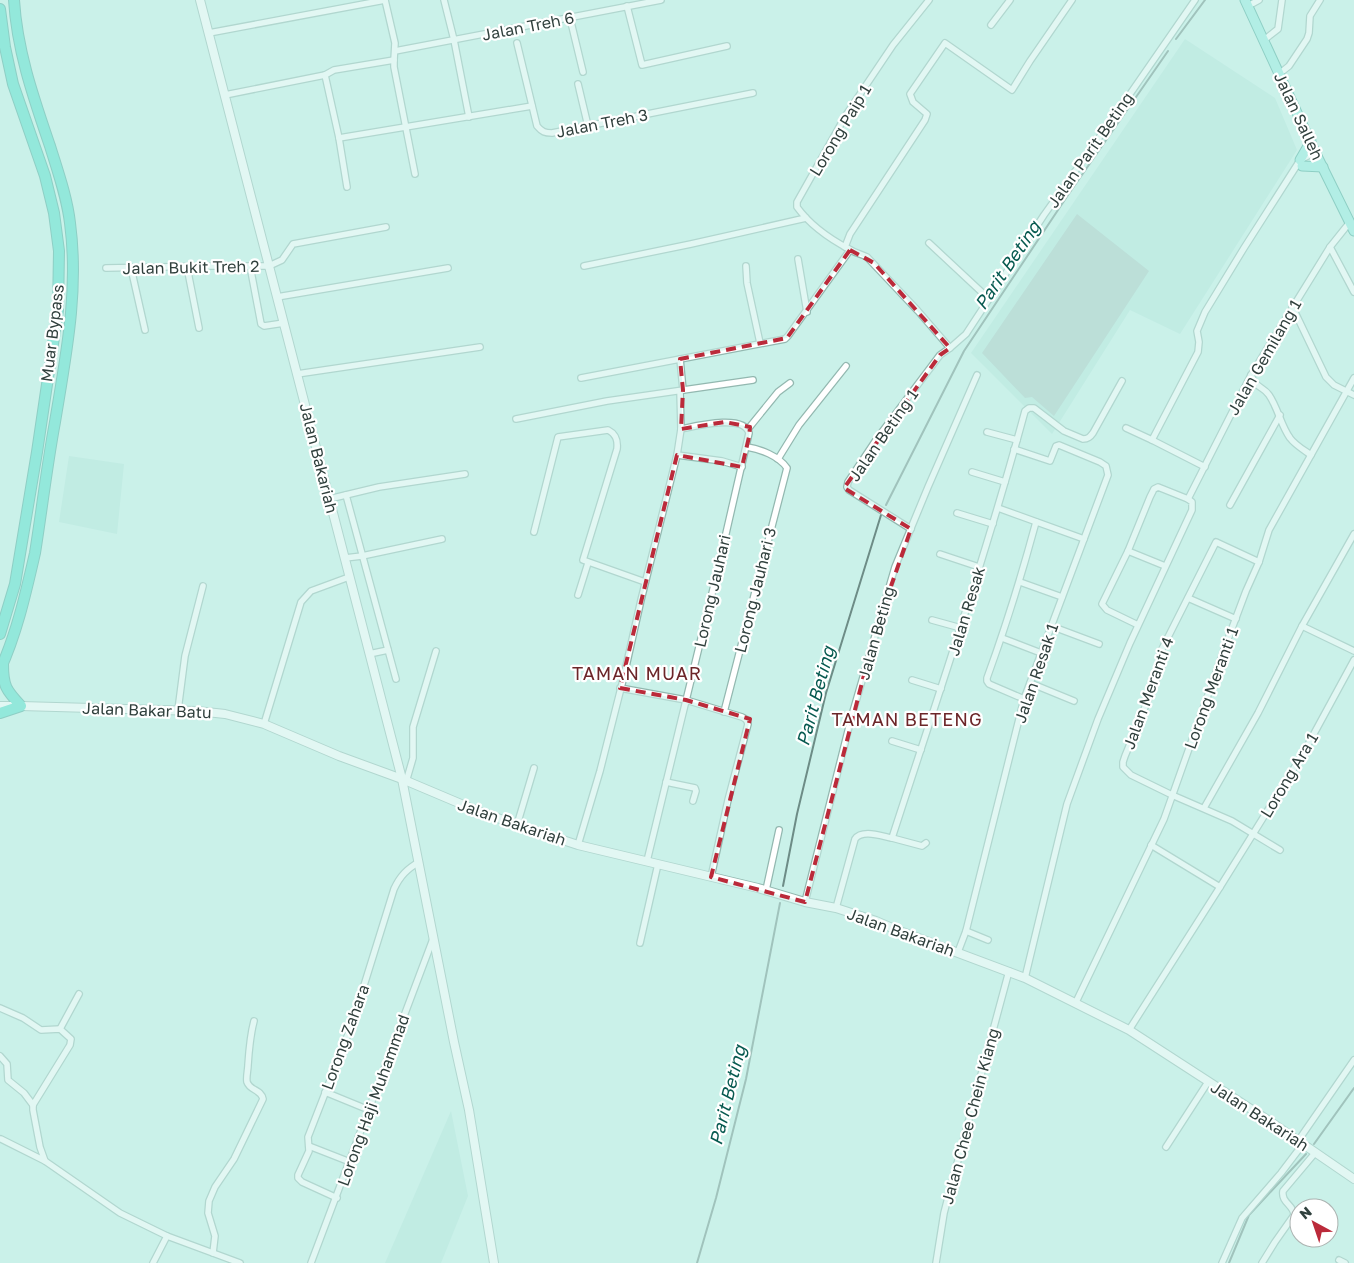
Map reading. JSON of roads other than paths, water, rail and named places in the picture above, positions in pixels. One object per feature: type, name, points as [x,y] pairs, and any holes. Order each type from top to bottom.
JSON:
[{"type":"highway","name":"Muar Bypass","points":[[0,0],[4,47],[13,84],[45,176],[54,213],[59,251],[58,310],[37,452],[15,584],[0,634]]},
{"type":"highway","name":"Muar Bypass","points":[[2,667],[16,628],[35,553],[72,314],[74,277],[70,221],[63,188],[28,77],[18,36],[14,0]]},
{"type":"highway","points":[[0,713],[21,706],[10,695],[5,686],[2,667]]},
{"type":"main road","name":"Jalan Bakariah","points":[[200,0],[369,654],[404,780],[473,809],[578,845],[766,890],[805,902],[836,908],[1009,971],[1076,1002],[1129,1030],[1354,1179]]},
{"type":"main road","name":"Jalan Salleh","points":[[1246,3],[1316,154],[1353,228]]},
{"type":"main road","points":[[1311,141],[1299,166],[1323,167]]},
{"type":"main road","name":"Jalan Bakar Batu","points":[[0,706],[216,712],[264,724],[339,756],[404,780]]},
{"type":"main road","points":[[404,780],[454,1042],[469,1110],[494,1263]]},
{"type":"street","points":[[209,33],[385,0],[395,43],[394,60],[415,174]]},
{"type":"street","points":[[444,0],[469,116]]},
{"type":"street","name":"Jalan Treh 6","points":[[395,51],[661,0]]},
{"type":"street","name":"Lorong Paip 1","points":[[806,218],[797,207],[797,202],[826,150],[846,115],[888,53],[929,0]]},
{"type":"street","points":[[991,25],[1010,0]]},
{"type":"street","points":[[581,378],[785,339],[807,312],[848,248],[850,234],[926,120],[927,114],[913,102],[910,94],[946,42],[1012,90],[1072,0]]},
{"type":"street","name":"Jalan Parit Beting","points":[[950,348],[966,334],[1044,215],[1195,0]]},
{"type":"street","points":[[1246,3],[1259,0]]},
{"type":"street","points":[[1264,40],[1278,29],[1282,0]]},
{"type":"street","points":[[1279,74],[1288,66],[1307,39],[1310,33],[1310,16],[1320,0]]},
{"type":"street","points":[[627,6],[642,65],[727,46]]},
{"type":"street","points":[[570,18],[583,72]]},
{"type":"street","name":"Jalan Treh 3","points":[[517,43],[538,126],[546,134],[754,93]]},
{"type":"street","points":[[225,95],[325,75],[334,70],[394,60]]},
{"type":"street","points":[[325,75],[339,138],[347,187]]},
{"type":"street","points":[[578,84],[588,126]]},
{"type":"street","points":[[339,138],[532,106]]},
{"type":"street","points":[[1152,440],[1198,352],[1198,331],[1205,312],[1244,248],[1299,166],[1316,154]]},
{"type":"street","points":[[584,266],[806,218],[819,230],[848,248],[861,253],[874,264],[950,348]]},
{"type":"street","name":"Jalan Bukit Treh 2","points":[[106,268],[269,266],[282,260],[293,244],[386,227]]},
{"type":"street","name":"Jalan Gemilang 1","points":[[1188,499],[1251,375],[1292,306],[1330,247],[1353,228]]},
{"type":"street","points":[[929,243],[989,298]]},
{"type":"street","points":[[1330,247],[1354,292]]},
{"type":"street","points":[[798,259],[807,312]]},
{"type":"street","points":[[187,266],[200,328]]},
{"type":"street","points":[[250,266],[261,324],[264,326],[284,323]]},
{"type":"street","points":[[746,266],[747,283],[760,343]]},
{"type":"street","points":[[131,268],[145,330]]},
{"type":"street","points":[[277,297],[448,268]]},
{"type":"street","points":[[1292,306],[1326,378],[1334,385],[1354,395]]},
{"type":"street","points":[[297,374],[480,347]]},
{"type":"street","name":"Jalan Beting 1","points":[[911,529],[848,490],[847,486],[876,440],[940,355],[950,348]]},
{"type":"street","points":[[578,845],[600,771],[677,455],[681,429],[682,391],[680,358]]},
{"type":"street","points":[[747,447],[759,449],[778,459],[799,425],[846,366]]},
{"type":"street","name":"Jalan Beting","points":[[805,902],[876,630],[896,567],[928,486],[977,375]]},
{"type":"street","points":[[1251,375],[1257,385],[1268,392],[1288,436],[1311,455]]},
{"type":"street","name":"Lorong Meranti 1","points":[[1076,1002],[1164,819],[1246,591],[1259,562],[1269,530],[1354,378]]},
{"type":"street","points":[[516,419],[607,401],[752,380]]},
{"type":"street","name":"Jalan Resak","points":[[892,838],[961,628],[998,508],[1025,411],[1030,408],[1037,410],[1064,431],[1087,439],[1093,433],[1122,380]]},
{"type":"street","points":[[681,429],[721,422],[743,426],[748,429],[778,392],[790,383]]},
{"type":"street","points":[[1230,505],[1280,415]]},
{"type":"street","points":[[1126,428],[1204,467]]},
{"type":"street","name":"Lorong Jauhari","points":[[647,861],[747,447],[748,429]]},
{"type":"street","points":[[534,532],[558,437],[608,430],[615,435],[618,443],[585,561],[578,595]]},
{"type":"street","points":[[987,432],[1017,440]]},
{"type":"street","name":"Jalan Resak 1","points":[[958,952],[966,931],[1024,699],[1108,475],[1106,466],[1100,462],[1059,445],[1056,446],[1050,461],[1014,449]]},
{"type":"street","points":[[677,455],[722,461],[742,467]]},
{"type":"street","name":"Lorong Jauhari 3","points":[[724,712],[787,468],[778,459]]},
{"type":"street","points":[[972,472],[1005,482]]},
{"type":"street","points":[[329,499],[379,488],[465,474]]},
{"type":"street","points":[[1025,978],[1067,804],[1098,719],[1138,625],[1192,510],[1192,502],[1188,499],[1158,487],[1154,489],[1128,551],[1102,604],[1107,610],[1138,625]]},
{"type":"street","points":[[346,496],[396,679]]},
{"type":"street","points":[[998,508],[1084,539]]},
{"type":"street","points":[[957,513],[993,524]]},
{"type":"street","points":[[1024,699],[992,685],[987,681],[987,678],[1020,582],[1036,522]]},
{"type":"street","points":[[1204,808],[1258,713],[1302,626],[1354,534]]},
{"type":"street","points":[[344,558],[442,540]]},
{"type":"street","name":"Jalan Meranti 4","points":[[1172,795],[1130,774],[1123,767],[1123,762],[1163,663],[1160,653],[1216,542],[1259,562]]},
{"type":"street","points":[[1128,551],[1166,566]]},
{"type":"street","points":[[940,554],[979,567]]},
{"type":"street","points":[[585,561],[645,582]]},
{"type":"street","points":[[264,724],[301,602],[311,591],[349,577]]},
{"type":"street","points":[[1020,582],[1062,597]]},
{"type":"street","points":[[178,710],[185,656],[202,586]]},
{"type":"street","points":[[1188,598],[1236,619]]},
{"type":"street","points":[[932,620],[961,628]]},
{"type":"street","points":[[1052,626],[1099,644]]},
{"type":"street","points":[[1302,626],[1354,651]]},
{"type":"street","points":[[1002,638],[1041,653]]},
{"type":"street","points":[[369,654],[388,650]]},
{"type":"street","points":[[404,780],[413,758],[414,727],[436,650]]},
{"type":"street","name":"Lorong Ara 1","points":[[1129,1030],[1304,752],[1354,660]]},
{"type":"street","points":[[912,680],[941,689]]},
{"type":"street","points":[[1030,683],[1074,701]]},
{"type":"street","points":[[620,688],[686,700],[745,718],[748,724],[728,800],[711,877]]},
{"type":"street","points":[[892,741],[921,750]]},
{"type":"street","points":[[518,825],[534,768]]},
{"type":"street","points":[[666,782],[695,788],[694,801]]},
{"type":"street","points":[[1172,795],[1232,821],[1280,850]]},
{"type":"street","points":[[766,890],[779,830]]},
{"type":"street","points":[[836,908],[857,835],[864,833],[922,846],[926,843]]},
{"type":"street","points":[[1151,845],[1220,887]]},
{"type":"street","name":"Lorong Zahara","points":[[337,1198],[302,1182],[298,1178],[298,1174],[309,1153],[308,1137],[352,1024],[398,878],[407,869],[419,862]]},
{"type":"street","points":[[640,942],[658,864]]},
{"type":"street","points":[[966,931],[988,940]]},
{"type":"street","name":"Lorong Haji Muhammad","points":[[311,1263],[434,937]]},
{"type":"street","name":"Jalan Chee Chein Kiang","points":[[936,1263],[944,1213],[1009,971]]},
{"type":"street","points":[[60,1029],[79,994]]},
{"type":"street","points":[[0,1008],[23,1018],[41,1030],[60,1029],[70,1036],[71,1042],[33,1105],[40,1148],[45,1161]]},
{"type":"street","points":[[213,1253],[215,1236],[208,1213],[209,1201],[215,1187],[234,1159],[263,1099],[260,1092],[251,1087],[247,1081],[250,1040],[254,1021]]},
{"type":"street","points":[[0,1056],[7,1064],[8,1080],[24,1093],[33,1105]]},
{"type":"street","points":[[1222,1263],[1242,1218],[1281,1172],[1354,1060]]},
{"type":"street","points":[[1166,1147],[1208,1082]]},
{"type":"street","points":[[325,1092],[369,1110]]},
{"type":"street","points":[[1,1139],[45,1161],[120,1213],[167,1236],[240,1263]]},
{"type":"street","points":[[308,1146],[350,1162]]},
{"type":"street","points":[[1262,1263],[1294,1215],[1293,1209],[1282,1196],[1283,1191],[1315,1153]]},
{"type":"street","points":[[152,1263],[167,1236]]},
{"type":"waterway","name":"Parit Beting","points":[[1176,39],[1205,0]]},
{"type":"waterway","name":"Parit Beting","points":[[886,505],[964,351],[1068,195],[1168,51]]},
{"type":"waterway","name":"Parit Beting","points":[[783,886],[797,814],[826,693],[881,515]]},
{"type":"waterway","name":"Parit Beting","points":[[697,1263],[716,1198],[746,1079],[780,903]]},
{"type":"waterway","points":[[1314,1144],[1354,1088]]},
{"type":"waterway","points":[[1229,1263],[1249,1215],[1306,1154]]},
{"type":"district","name":"TAMAN MUAR","points":[[637,673]]},
{"type":"district","name":"TAMAN BETENG","points":[[907,719]]}]
